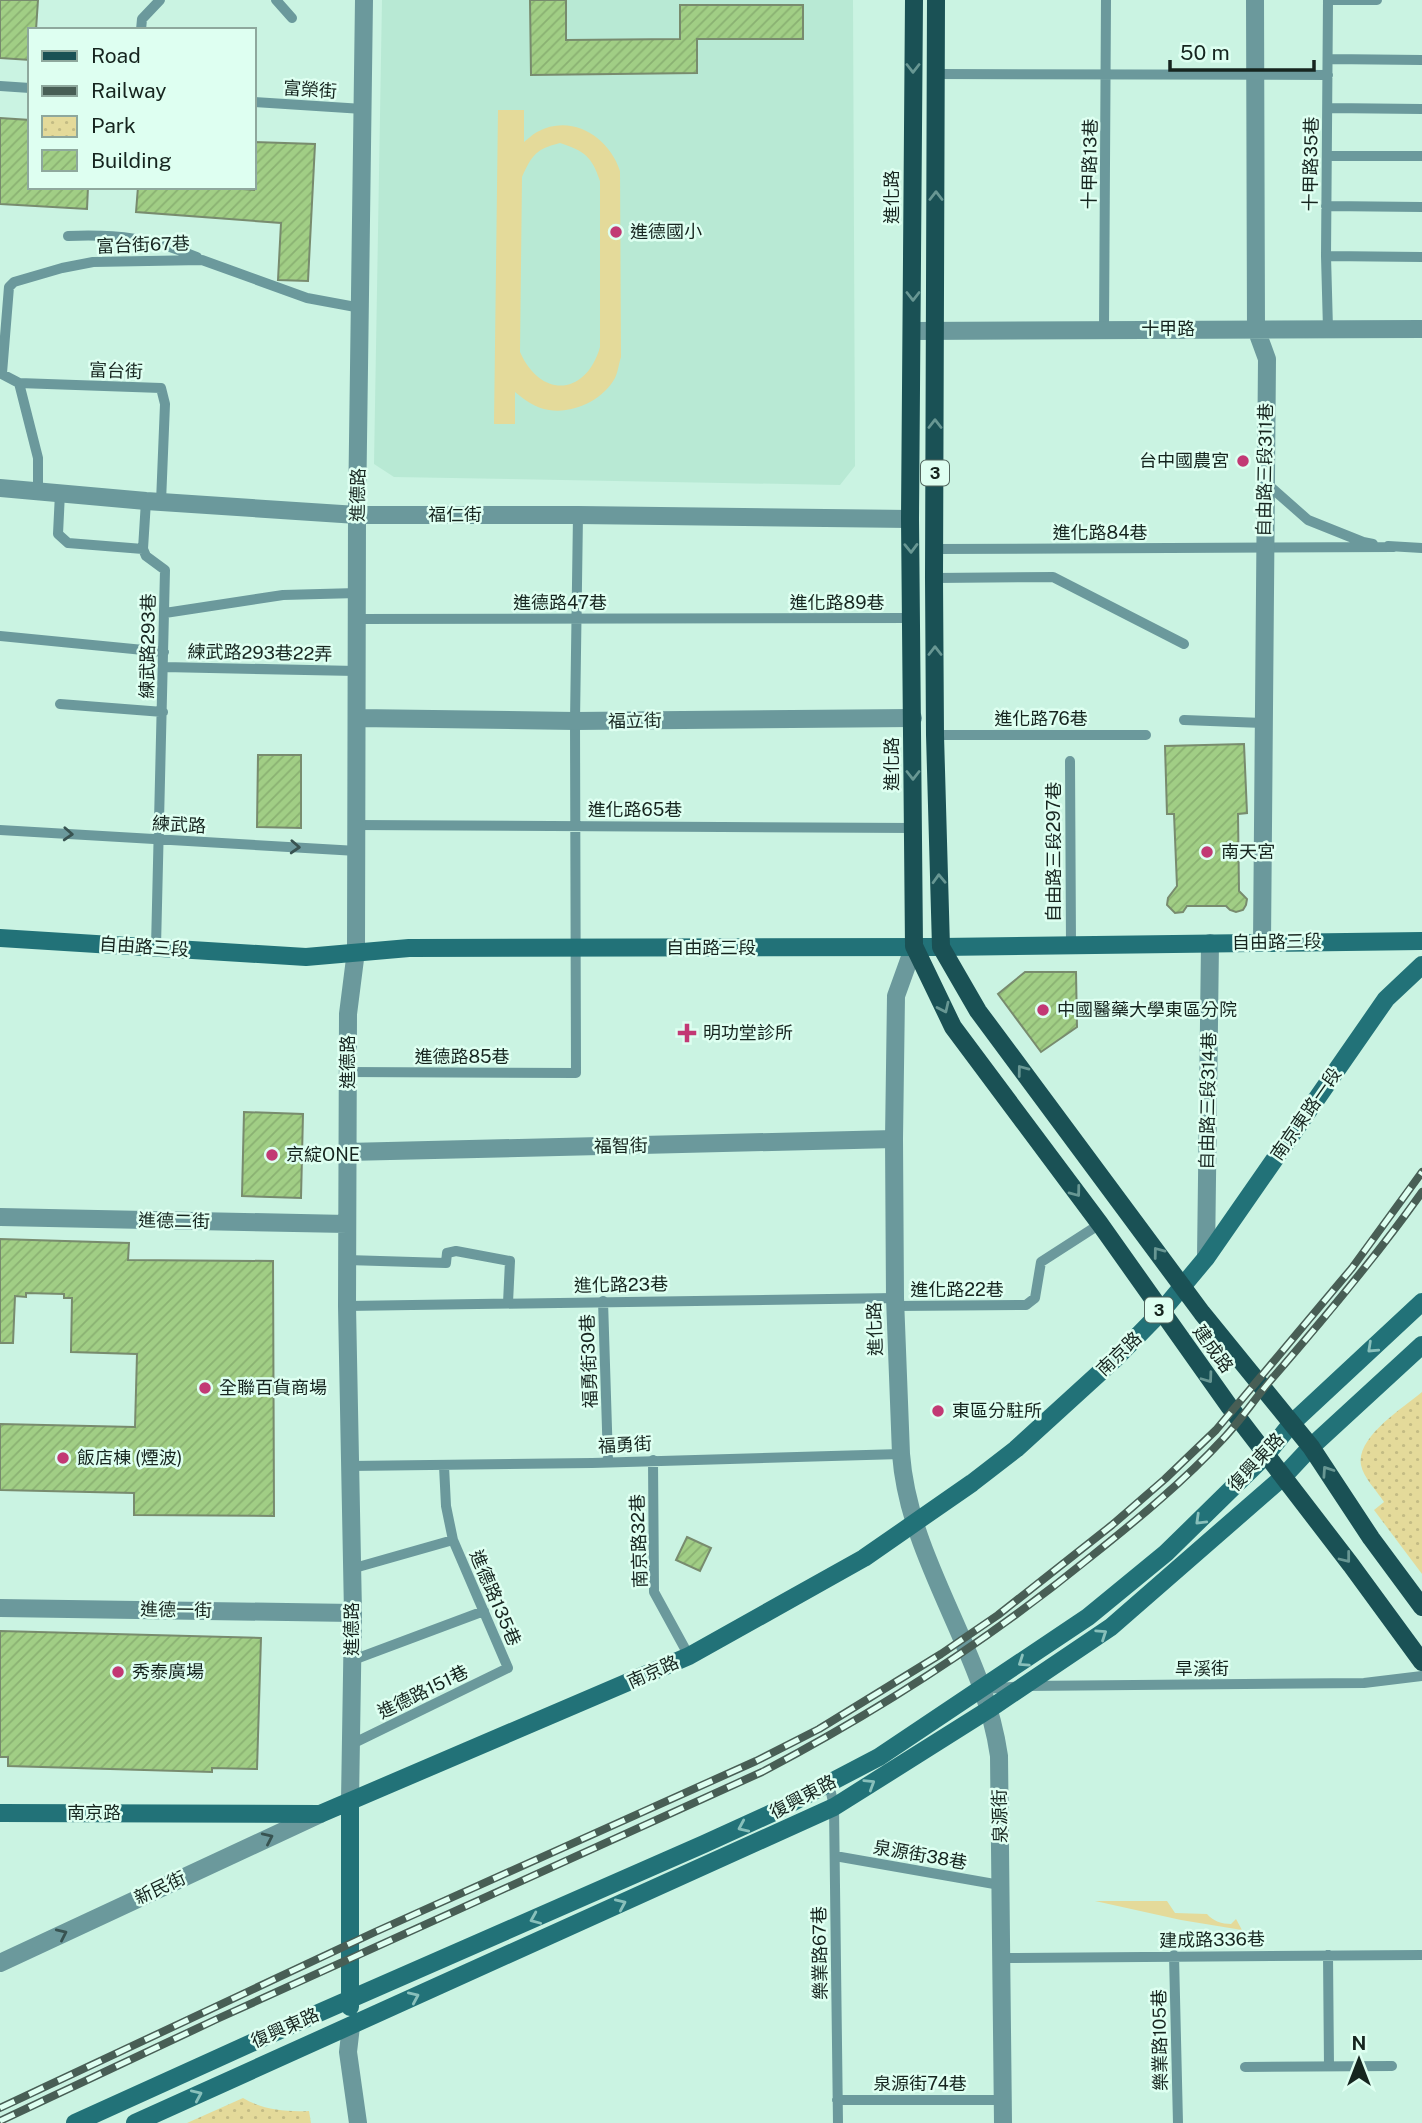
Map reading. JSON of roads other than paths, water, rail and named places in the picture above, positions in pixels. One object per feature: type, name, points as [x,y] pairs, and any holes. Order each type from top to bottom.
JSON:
[{"type":"main road","name":"進化路","points":[[914,0],[910,519],[914,946]]},
{"type":"main road","name":"3","points":[[936,0],[934,578],[941,947]]},
{"type":"main road","name":"建成路","points":[[914,946],[953,1027],[1100,1224],[1266,1455],[1351,1564],[1422,1662]]},
{"type":"main road","name":"建成路","points":[[941,947],[978,1011],[1182,1286],[1311,1447],[1371,1538],[1422,1607]]},
{"type":"street","name":"進德路","points":[[358,2123],[348,2052],[351,2026],[349,2000],[353,1613],[347,1152],[348,1014],[356,951],[357,515],[364,0]]},
{"type":"street","name":"自由路三段311巷","points":[[1255,0],[1256,329],[1267,359],[1262,942]]},
{"type":"street","name":"十甲路","points":[[913,331],[1422,329]]},
{"type":"street","name":"福仁街","points":[[0,488],[154,502],[357,515],[910,519]]},
{"type":"street","name":"福立街","points":[[357,718],[575,721],[913,718]]},
{"type":"street","name":"自由路三段","points":[[0,938],[306,957],[409,948],[941,947],[1422,941]]},
{"type":"street","name":"自由路三段314巷","points":[[1201,1264],[1210,943]]},
{"type":"street","name":"進化路","points":[[914,946],[897,996],[894,1139],[895,1302],[901,1454],[914,1524]]},
{"type":"street","name":"南京東路一段","points":[[1201,1264],[1386,999],[1422,965]]},
{"type":"street","name":"福智街","points":[[347,1152],[894,1139]]},
{"type":"street","name":"進德二街","points":[[0,1217],[347,1224]]},
{"type":"street","name":"南京路","points":[[0,1813],[320,1814],[688,1656],[845,1569],[994,1467],[1032,1436],[1117,1357],[1161,1312],[1201,1264]]},
{"type":"street","name":"復興東路","points":[[75,2123],[772,1814],[879,1757],[1058,1639],[1117,1595],[1166,1553],[1266,1455],[1291,1424],[1422,1301]]},
{"type":"street","name":"復興東路","points":[[135,2123],[834,1807],[988,1710],[1111,1628],[1283,1477],[1311,1447],[1422,1345]]},
{"type":"street","name":"泉源街","points":[[914,1524],[983,1689],[999,1756],[1003,2123]]},
{"type":"street","name":"進德一街","points":[[0,1608],[353,1613]]},
{"type":"street","name":"新民街","points":[[0,1963],[320,1814]]},
{"type":"lane","points":[[141,28],[142,19],[159,0]]},
{"type":"lane","points":[[276,0],[292,18]]},
{"type":"lane","name":"十甲路13巷","points":[[1104,329],[1106,0]]},
{"type":"lane","points":[[1328,0],[1377,0]]},
{"type":"lane","name":"十甲路35巷","points":[[1328,0],[1328,329]]},
{"type":"lane","points":[[1328,59],[1422,60]]},
{"type":"lane","points":[[936,74],[1328,75]]},
{"type":"lane","points":[[0,86],[28,88]]},
{"type":"lane","name":"富榮街","points":[[256,102],[363,109]]},
{"type":"lane","points":[[1328,108],[1422,109]]},
{"type":"lane","points":[[1327,156],[1422,156]]},
{"type":"lane","points":[[1326,206],[1422,207]]},
{"type":"lane","points":[[68,236],[128,237],[166,244],[202,260]]},
{"type":"lane","points":[[1326,256],[1422,257]]},
{"type":"lane","name":"富台街67巷","points":[[1,373],[9,287],[14,282],[93,262],[202,260],[307,298],[361,307]]},
{"type":"lane","name":"富台街","points":[[1,373],[19,383],[160,388],[165,404],[154,502]]},
{"type":"lane","points":[[19,383],[38,457],[38,491]]},
{"type":"lane","points":[[1265,482],[1308,520],[1363,542],[1422,548]]},
{"type":"lane","points":[[60,493],[58,534],[68,543],[143,549],[154,502]]},
{"type":"lane","points":[[576,949],[578,515]]},
{"type":"lane","name":"進化路84巷","points":[[935,549],[1394,547]]},
{"type":"lane","name":"練武路293巷","points":[[143,549],[146,556],[165,570],[156,947]]},
{"type":"lane","points":[[934,578],[1053,577],[1184,644]]},
{"type":"lane","points":[[165,613],[283,595],[357,593]]},
{"type":"lane","name":"進化路89巷","points":[[763,619],[911,618]]},
{"type":"lane","name":"進德路47巷","points":[[357,619],[763,619]]},
{"type":"lane","points":[[0,636],[164,652]]},
{"type":"lane","name":"練武路293巷22弄","points":[[164,667],[356,671]]},
{"type":"lane","name":"練武路293巷","points":[[60,704],[163,712]]},
{"type":"lane","points":[[1184,720],[1263,723]]},
{"type":"lane","name":"進化路76巷","points":[[935,734],[1146,736]]},
{"type":"lane","name":"自由路三段297巷","points":[[1069,761],[1071,944]]},
{"type":"lane","name":"進化路65巷","points":[[356,825],[914,828]]},
{"type":"lane","name":"練武路","points":[[0,830],[357,851]]},
{"type":"lane","name":"進德路85巷","points":[[348,1072],[576,1073],[576,949]]},
{"type":"lane","name":"進化路22巷","points":[[895,1302],[1026,1305],[1035,1298],[1041,1262],[1100,1224]]},
{"type":"lane","points":[[347,1260],[446,1263],[447,1253],[456,1251],[510,1261],[508,1303]]},
{"type":"lane","name":"進化路23巷","points":[[347,1306],[603,1301],[895,1302]]},
{"type":"lane","name":"福勇街30巷","points":[[603,1301],[608,1461]]},
{"type":"lane","name":"福勇街","points":[[350,1466],[901,1454]]},
{"type":"lane","name":"南京路32巷","points":[[653,1460],[654,1592],[688,1656]]},
{"type":"lane","name":"進德路135巷","points":[[444,1466],[446,1506],[453,1540],[508,1668]]},
{"type":"lane","name":"進德路135巷","points":[[351,1569],[453,1540]]},
{"type":"lane","points":[[353,1660],[484,1611]]},
{"type":"lane","name":"進德路151巷","points":[[352,1744],[508,1668]]},
{"type":"lane","name":"旱溪街","points":[[983,1689],[1024,1686],[1364,1683],[1422,1676]]},
{"type":"lane","name":"樂業路67巷","points":[[829,1783],[834,1807],[838,2123]]},
{"type":"lane","name":"泉源街38巷","points":[[835,1856],[1000,1885]]},
{"type":"lane","name":"樂業路105巷","points":[[1174,1955],[1178,2123]]},
{"type":"lane","points":[[1328,1955],[1329,2066]]},
{"type":"lane","name":"建成路336巷","points":[[1002,1958],[1422,1955]]},
{"type":"lane","points":[[1245,2067],[1392,2066]]},
{"type":"lane","name":"泉源街74巷","points":[[837,2100],[1003,2100]]},
{"type":"railway","points":[[0,2108],[375,1932],[756,1761],[819,1729],[941,1654],[998,1615],[1112,1525],[1216,1430],[1352,1268],[1422,1172]]},
{"type":"railway","points":[[0,2121],[217,2019],[762,1772],[849,1724],[933,1672],[1054,1586],[1144,1514],[1193,1470],[1229,1432],[1329,1312],[1422,1192]]},
{"type":"place","name":"進德國小","points":[[616,232]]},
{"type":"place","name":"台中國農宮","points":[[1243,461]]},
{"type":"place","name":"南天宮","points":[[1207,852]]},
{"type":"place","name":"中國醫藥大學東區分院","points":[[1043,1010]]},
{"type":"place","name":"明功堂診所","points":[[687,1033]]},
{"type":"place","name":"京綻ONE","points":[[272,1155]]},
{"type":"place","name":"全聯百貨商場","points":[[205,1388]]},
{"type":"place","name":"東區分駐所","points":[[938,1411]]},
{"type":"place","name":"飯店棟 (煙波)","points":[[63,1458]]},
{"type":"place","name":"秀泰廣場","points":[[118,1672]]}]
